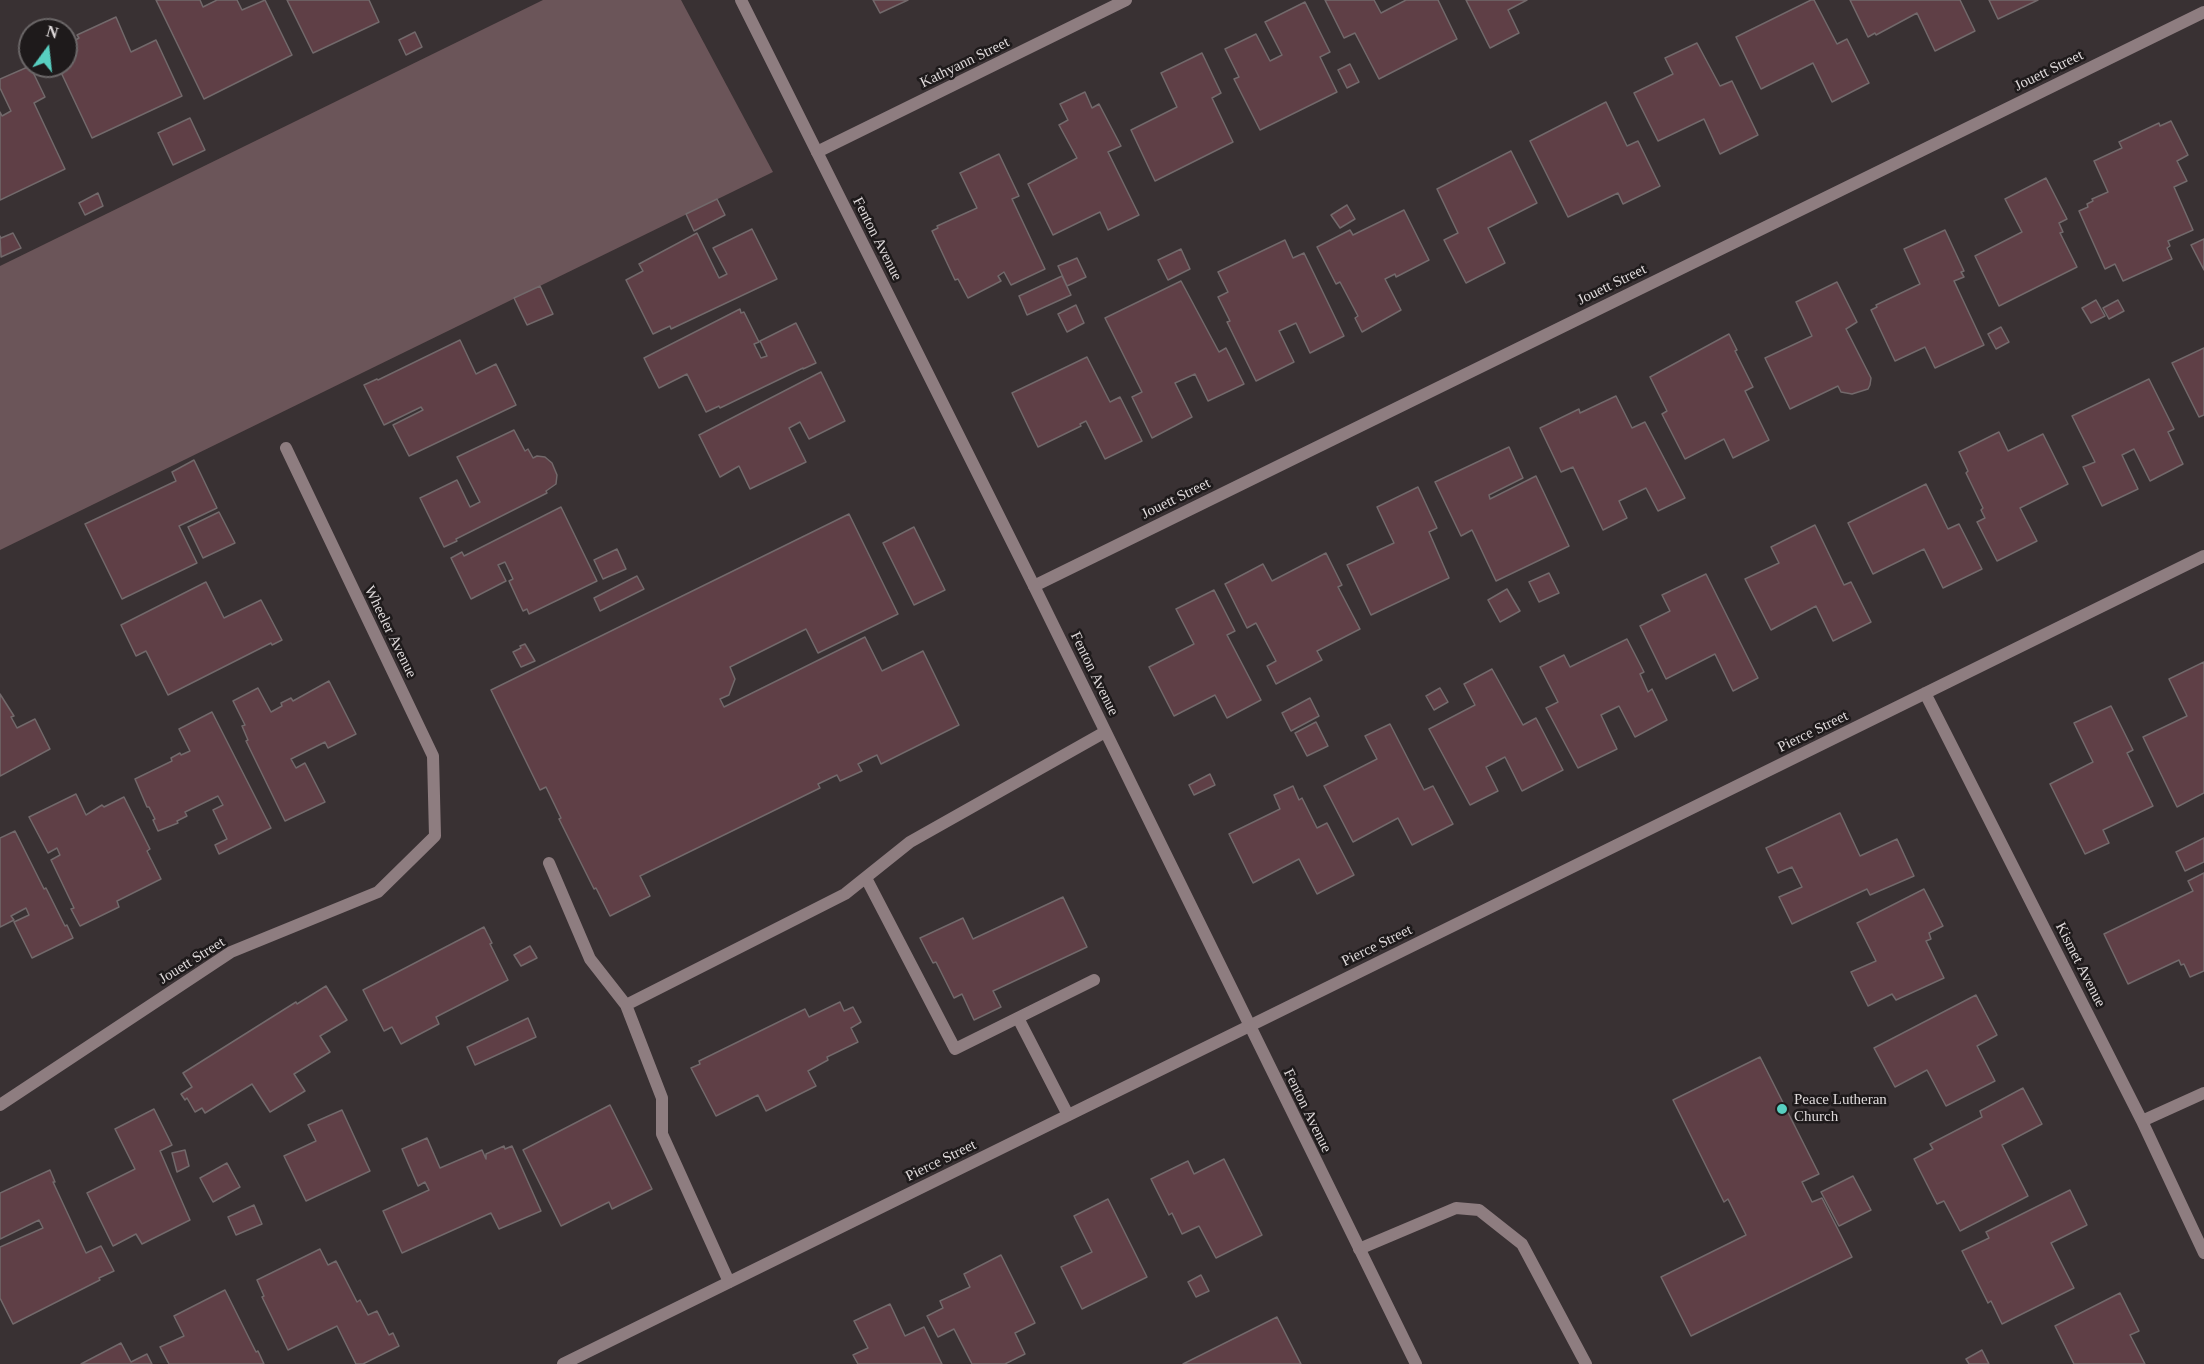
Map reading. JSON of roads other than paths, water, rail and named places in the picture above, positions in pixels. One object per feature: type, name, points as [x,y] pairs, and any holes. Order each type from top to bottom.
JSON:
[{"type":"street","name":"Fenton Avenue","points":[[741,0],[1034,586],[1248,1026],[1416,1364]]},
{"type":"street","name":"Kathyann Street","points":[[817,152],[1126,0]]},
{"type":"street","name":"Jouett Street","points":[[1034,586],[2204,12]]},
{"type":"street","name":"Wheeler Avenue","points":[[286,448],[433,756],[435,836]]},
{"type":"street","name":"Pierce Street","points":[[563,1364],[2204,556]]},
{"type":"street","name":"Kismet Avenue","points":[[1925,693],[2142,1121],[2204,1253]]},
{"type":"street","points":[[626,1005],[845,894],[910,842],[1105,732]]},
{"type":"street","name":"Jouett Street","points":[[0,1105],[231,952],[378,892],[435,836]]},
{"type":"street","points":[[549,862],[590,959],[626,1005],[662,1098],[662,1134],[729,1282]]},
{"type":"street","points":[[866,878],[956,1049],[1094,980]]},
{"type":"street","points":[[1018,1018],[1068,1115]]},
{"type":"street","points":[[2142,1121],[2204,1093]]},
{"type":"street","points":[[1359,1249],[1456,1208],[1479,1210],[1522,1244],[1586,1364]]},
{"type":"place","name":"Peace Lutheran Church","points":[[1782,1109]]}]
